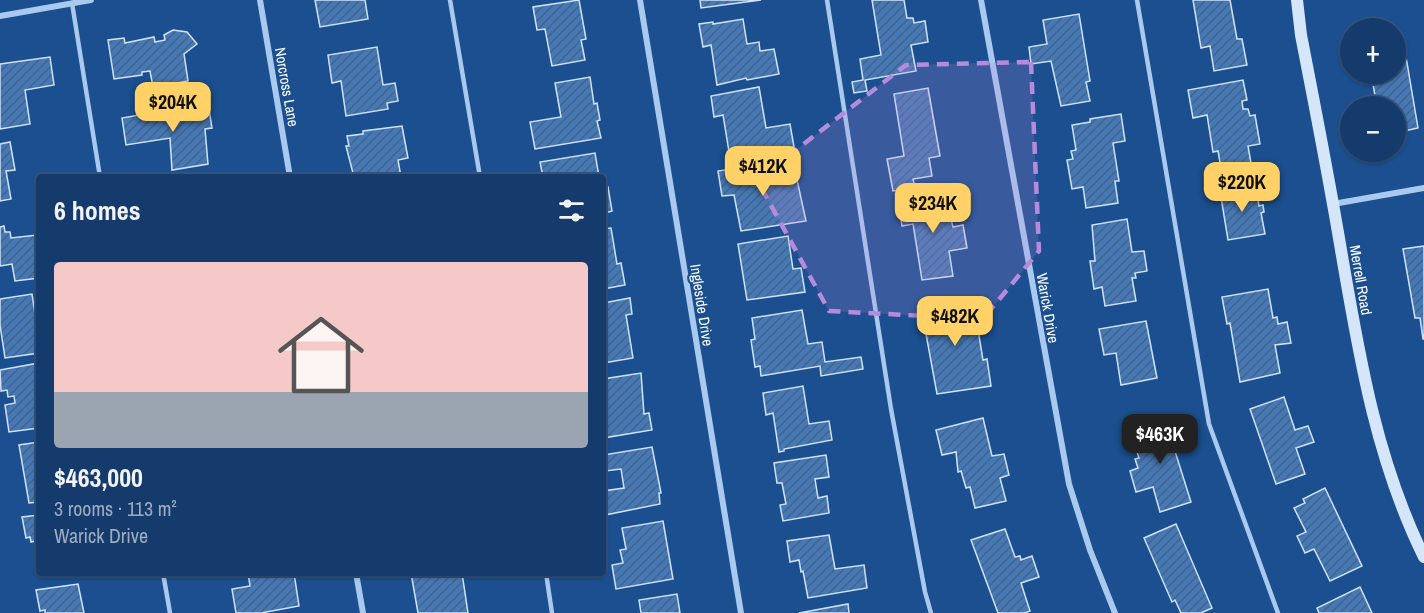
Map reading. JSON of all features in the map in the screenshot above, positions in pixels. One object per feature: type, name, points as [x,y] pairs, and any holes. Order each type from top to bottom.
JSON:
[{"type":"street","points":[[0,16],[91,0]]},
{"type":"street","name":"Norcross Lane","points":[[260,0],[289,174]]},
{"type":"street","name":"Ingleside Drive","points":[[640,0],[741,613]]},
{"type":"street","name":"Warick Drive","points":[[981,0],[1068,484],[1090,550],[1115,613]]},
{"type":"street","name":"Merrell Road","points":[[1297,0],[1301,35],[1364,380],[1379,442],[1401,505],[1424,557]]},
{"type":"street","points":[[1333,204],[1424,189]]},
{"type":"street","points":[[357,576],[363,613]]},
{"type":"lane","points":[[450,0],[479,174]]},
{"type":"lane","points":[[827,0],[891,409],[925,592],[931,613]]},
{"type":"lane","points":[[1137,0],[1209,424],[1278,613]]},
{"type":"lane","points":[[72,3],[100,174]]},
{"type":"lane","points":[[164,576],[170,613]]},
{"type":"lane","points":[[546,576],[552,613]]},
{"type":"highlighted area","points":[[1031,62],[1039,251],[983,319],[829,311],[757,180],[906,65]]},
{"type":"building","points":[[315,0],[365,0],[368,19],[320,27]]},
{"type":"building","points":[[579,0],[586,39],[581,40],[585,60],[552,66],[545,29],[537,30],[533,7]]},
{"type":"building","points":[[700,0],[761,0],[701,8]]},
{"type":"building","points":[[872,0],[904,0],[907,18],[913,18],[914,23],[925,21],[928,42],[911,45],[916,71],[865,80],[867,91],[854,93],[852,82],[863,80],[860,59],[881,55]]},
{"type":"building","points":[[1193,0],[1230,0],[1237,39],[1242,39],[1247,65],[1214,71],[1210,46],[1201,48]]},
{"type":"building","points":[[1079,14],[1090,81],[1086,82],[1090,101],[1061,106],[1051,61],[1031,64],[1029,47],[1047,44],[1043,20]]},
{"type":"building","points":[[743,19],[747,44],[759,42],[760,51],[774,49],[779,74],[747,80],[746,78],[717,85],[711,45],[703,47],[699,24]]},
{"type":"building","points":[[173,30],[187,32],[197,44],[184,54],[188,81],[153,87],[150,71],[142,72],[142,75],[114,79],[108,40],[124,38],[125,43],[154,37],[155,42],[165,40],[164,35]]},
{"type":"building","points":[[377,47],[383,85],[395,83],[398,101],[387,103],[388,109],[346,116],[341,81],[332,83],[328,55]]},
{"type":"building","points":[[50,57],[54,85],[25,90],[30,124],[0,129],[0,64]]},
{"type":"building","points":[[1406,57],[1418,128],[1406,131],[1406,96],[1375,96],[1373,84],[1406,84]]},
{"type":"building","points":[[590,77],[594,104],[597,103],[600,120],[597,121],[601,138],[535,149],[530,122],[561,117],[555,83]]},
{"type":"building","points":[[1243,80],[1247,100],[1242,101],[1243,109],[1248,109],[1250,116],[1255,115],[1260,144],[1248,146],[1252,169],[1222,174],[1218,151],[1213,152],[1207,115],[1193,118],[1188,90]]},
{"type":"building","points":[[759,87],[766,128],[790,124],[794,147],[730,158],[723,115],[714,117],[711,96]]},
{"type":"building","points":[[928,88],[940,156],[929,158],[932,176],[913,179],[915,188],[893,191],[887,159],[904,156],[894,94]]},
{"type":"building","points":[[194,105],[196,111],[209,109],[212,128],[205,129],[208,164],[172,170],[170,138],[126,145],[122,118]]},
{"type":"building","points":[[1121,114],[1125,141],[1113,143],[1119,181],[1115,181],[1118,203],[1086,208],[1083,187],[1072,189],[1067,160],[1073,159],[1071,151],[1076,150],[1072,125],[1090,122],[1090,119]]},
{"type":"building","points":[[402,126],[408,158],[398,160],[400,174],[353,174],[346,146],[349,146],[347,136],[363,134],[363,131]]},
{"type":"building","points":[[10,142],[15,170],[6,171],[11,199],[0,201],[0,144]]},
{"type":"building","points":[[595,153],[598,174],[542,174],[540,162]]},
{"type":"building","points":[[769,163],[772,178],[796,175],[806,221],[741,231],[734,195],[722,196],[718,171]]},
{"type":"building","points":[[1256,185],[1259,206],[1263,205],[1264,212],[1261,213],[1265,234],[1228,240],[1220,191]]},
{"type":"building","points":[[606,187],[608,187],[612,211],[606,213]]},
{"type":"building","points":[[944,194],[948,219],[951,219],[953,227],[963,225],[967,248],[949,251],[953,276],[922,280],[913,224],[902,226],[898,200]]},
{"type":"building","points":[[1127,219],[1132,252],[1144,251],[1147,271],[1135,273],[1136,278],[1132,278],[1136,301],[1105,306],[1102,287],[1094,289],[1090,261],[1095,261],[1092,225]]},
{"type":"building","points":[[4,226],[5,232],[10,232],[11,238],[36,235],[36,278],[15,281],[12,264],[0,266],[0,227]]},
{"type":"building","points":[[611,228],[617,264],[621,263],[625,285],[606,288],[606,229]]},
{"type":"building","points":[[788,236],[793,269],[801,268],[805,292],[747,300],[738,244]]},
{"type":"building","points":[[1424,246],[1423,339],[1420,318],[1415,318],[1403,249]]},
{"type":"building","points":[[1268,289],[1273,318],[1277,317],[1278,324],[1287,322],[1291,343],[1275,345],[1280,373],[1240,382],[1230,323],[1227,324],[1222,297]]},
{"type":"building","points":[[32,294],[36,320],[36,353],[5,358],[0,325],[0,299]]},
{"type":"building","points":[[630,298],[632,314],[626,315],[633,358],[606,362],[606,302]]},
{"type":"building","points":[[973,299],[983,360],[987,359],[991,386],[937,394],[923,305]]},
{"type":"building","points":[[802,310],[808,344],[822,342],[825,362],[861,357],[863,369],[821,376],[820,366],[761,376],[760,366],[755,367],[751,340],[755,339],[752,318]]},
{"type":"building","points":[[1146,321],[1157,378],[1121,385],[1116,353],[1104,355],[1099,329]]},
{"type":"building","points":[[36,364],[36,428],[9,432],[5,405],[15,403],[14,396],[8,397],[7,390],[1,391],[0,370]]},
{"type":"building","points":[[641,373],[644,414],[649,413],[652,430],[606,438],[606,379]]},
{"type":"building","points":[[803,386],[809,424],[829,421],[832,440],[784,449],[779,452],[773,413],[766,415],[763,393]]},
{"type":"building","points":[[1284,397],[1295,430],[1308,426],[1314,442],[1296,448],[1305,474],[1276,484],[1250,409]]},
{"type":"building","points":[[983,418],[992,456],[1004,454],[1009,475],[1000,478],[1006,501],[975,508],[970,487],[966,488],[961,471],[958,472],[956,452],[942,455],[936,430]]},
{"type":"building","points":[[1174,418],[1182,445],[1174,448],[1191,502],[1160,512],[1153,487],[1136,492],[1130,471],[1138,468],[1135,459],[1139,458],[1131,434],[1161,425],[1160,422]]},
{"type":"building","points":[[36,442],[36,502],[29,503],[19,445]]},
{"type":"building","points":[[652,447],[661,493],[659,493],[660,504],[606,515],[606,491],[624,488],[621,469],[606,471],[606,455]]},
{"type":"building","points":[[826,455],[829,477],[815,479],[818,498],[827,496],[829,513],[783,521],[780,505],[786,504],[782,483],[777,483],[774,463]]},
{"type":"building","points":[[1325,488],[1362,566],[1330,581],[1314,549],[1305,553],[1297,536],[1306,532],[1294,508],[1305,503],[1303,499]]},
{"type":"building","points":[[36,515],[36,541],[31,542],[30,537],[26,538],[22,517]]},
{"type":"building","points":[[663,521],[673,579],[616,589],[612,565],[623,563],[620,550],[626,549],[622,528]]},
{"type":"building","points":[[1176,524],[1212,608],[1201,613],[1181,613],[1175,600],[1172,602],[1144,538]]},
{"type":"building","points":[[1005,529],[1015,557],[1020,556],[1021,560],[1032,556],[1039,577],[1021,583],[1030,611],[1024,613],[998,613],[971,540]]},
{"type":"building","points":[[829,535],[835,569],[864,565],[867,588],[808,598],[799,560],[790,562],[787,541]]},
{"type":"building","points":[[248,576],[294,576],[299,606],[261,613],[236,613],[232,589],[250,586]]},
{"type":"building","points":[[412,576],[462,576],[468,613],[418,613]]},
{"type":"building","points":[[78,584],[84,613],[40,611],[36,590]]},
{"type":"building","points":[[1360,587],[1372,613],[1319,613],[1317,608]]},
{"type":"building","points":[[677,594],[680,613],[641,613],[639,600]]},
{"type":"building","points":[[848,604],[849,613],[799,613]]}]
